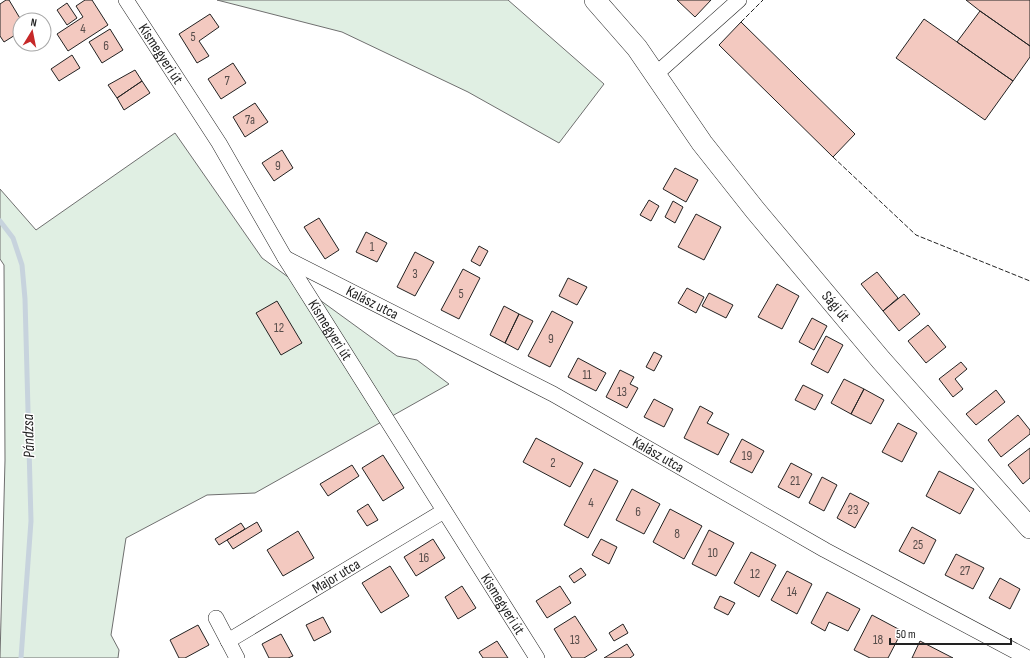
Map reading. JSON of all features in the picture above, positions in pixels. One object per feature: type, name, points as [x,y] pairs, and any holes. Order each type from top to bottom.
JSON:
[{"type":"main road","name":"Sági út","points":[[595,0],[637,48],[702,143],[755,210],[881,360],[1030,528]]},
{"type":"street","name":"Kismegyeri út","points":[[126,0],[219,143],[285,258],[537,658]]},
{"type":"street","points":[[656,74],[739,0]]},
{"type":"street","name":"Kalász utca","points":[[285,258],[553,394],[825,550],[1028,658]]},
{"type":"street","name":"Major utca","points":[[228,641],[444,511]]},
{"type":"street","points":[[216,618],[237,658]]},
{"type":"green space","points":[[217,0],[508,0],[604,84],[559,143],[468,92],[342,32]]},
{"type":"green space","points":[[175,133],[262,258],[397,356],[417,360],[449,384],[255,493],[207,495],[126,538],[111,635],[119,650],[118,658],[0,658],[5,460],[4,265],[0,259],[0,189],[36,230]]},
{"type":"building","points":[[6,0],[9,0],[16,12],[12,12],[12,37],[4,42],[0,36],[0,4]]},
{"type":"building","points":[[85,0],[92,0],[108,25],[68,51],[57,34],[83,17],[76,6]]},
{"type":"building","points":[[677,0],[711,0],[695,17]]},
{"type":"building","points":[[966,0],[1030,0],[1030,46],[980,11]]},
{"type":"building","points":[[67,3],[77,18],[67,25],[57,10]]},
{"type":"building","points":[[980,11],[1030,46],[1030,57],[1013,81],[957,42]]},
{"type":"building","points":[[210,14],[219,27],[199,41],[209,56],[197,63],[179,34]]},
{"type":"building","points":[[924,19],[1013,81],[985,120],[896,58]]},
{"type":"building","points":[[741,22],[855,134],[833,157],[719,45]]},
{"type":"building","points":[[110,29],[123,50],[102,63],[89,42]]},
{"type":"building","points":[[72,55],[80,68],[59,81],[51,69]]},
{"type":"building","points":[[233,63],[246,83],[221,99],[208,79]]},
{"type":"building","points":[[135,70],[142,81],[117,98],[108,85]]},
{"type":"building","points":[[142,81],[150,93],[124,110],[117,98]]},
{"type":"building","points":[[255,103],[268,122],[245,137],[233,117]]},
{"type":"building","points":[[282,150],[293,168],[274,181],[262,163]]},
{"type":"building","points":[[675,168],[698,180],[686,202],[663,189]]},
{"type":"building","points":[[649,200],[659,206],[651,221],[640,215]]},
{"type":"building","points":[[673,201],[683,207],[675,223],[665,217]]},
{"type":"building","points":[[696,214],[721,227],[704,260],[678,247]]},
{"type":"building","points":[[319,218],[339,250],[325,259],[304,227]]},
{"type":"building","points":[[366,232],[387,243],[377,262],[356,252]]},
{"type":"building","points":[[479,246],[488,251],[480,266],[471,261]]},
{"type":"building","points":[[415,252],[434,262],[415,296],[397,287]]},
{"type":"building","points":[[463,269],[480,278],[459,319],[441,310]]},
{"type":"building","points":[[877,272],[898,298],[883,311],[861,284]]},
{"type":"building","points":[[568,278],[587,287],[577,305],[559,296]]},
{"type":"building","points":[[777,284],[799,296],[782,329],[758,317]]},
{"type":"building","points":[[687,288],[704,297],[696,313],[678,303]]},
{"type":"building","points":[[709,293],[733,305],[726,318],[702,306]]},
{"type":"building","points":[[904,294],[920,314],[899,331],[883,311]]},
{"type":"building","points":[[277,301],[302,343],[281,355],[256,313]]},
{"type":"building","points":[[504,306],[519,314],[505,343],[490,335]]},
{"type":"building","points":[[552,311],[573,322],[550,367],[528,356]]},
{"type":"building","points":[[519,314],[533,321],[518,350],[505,343]]},
{"type":"building","points":[[812,318],[827,326],[814,350],[799,342]]},
{"type":"building","points":[[928,325],[946,347],[926,363],[908,341]]},
{"type":"building","points":[[826,336],[843,345],[828,373],[811,364]]},
{"type":"building","points":[[654,352],[662,356],[654,371],[646,367]]},
{"type":"building","points":[[578,358],[606,373],[596,391],[568,377]]},
{"type":"building","points":[[961,362],[967,369],[955,379],[963,389],[953,397],[939,379]]},
{"type":"building","points":[[620,370],[634,377],[630,384],[638,388],[627,408],[606,397]]},
{"type":"building","points":[[844,379],[864,389],[851,414],[831,403]]},
{"type":"building","points":[[803,385],[823,395],[815,410],[795,400]]},
{"type":"building","points":[[864,389],[884,400],[871,424],[851,414]]},
{"type":"building","points":[[996,390],[1005,402],[976,425],[966,414]]},
{"type":"building","points":[[654,399],[673,409],[664,427],[644,417]]},
{"type":"building","points":[[700,406],[713,413],[707,423],[729,434],[718,455],[684,438]]},
{"type":"building","points":[[1018,415],[1030,430],[1030,434],[1001,457],[988,440]]},
{"type":"building","points":[[898,423],[917,433],[902,462],[882,452]]},
{"type":"building","points":[[536,438],[583,463],[570,487],[523,462]]},
{"type":"building","points":[[742,439],[764,451],[752,473],[730,462]]},
{"type":"building","points":[[1030,448],[1030,478],[1023,484],[1008,465]]},
{"type":"building","points":[[383,455],[404,488],[383,501],[362,468]]},
{"type":"building","points":[[791,463],[812,474],[799,498],[778,487]]},
{"type":"building","points":[[352,465],[359,476],[328,496],[320,484]]},
{"type":"building","points":[[594,469],[618,481],[588,538],[564,525]]},
{"type":"building","points":[[939,471],[974,489],[960,514],[926,496]]},
{"type":"building","points":[[822,477],[837,485],[824,511],[809,503]]},
{"type":"building","points":[[632,489],[660,504],[644,534],[616,520]]},
{"type":"building","points":[[850,493],[869,503],[855,528],[837,518]]},
{"type":"building","points":[[368,504],[378,520],[367,526],[357,511]]},
{"type":"building","points":[[670,509],[702,526],[684,559],[653,542]]},
{"type":"building","points":[[257,522],[262,531],[233,549],[227,540]]},
{"type":"building","points":[[241,523],[245,529],[219,545],[215,539]]},
{"type":"building","points":[[912,527],[936,540],[924,564],[899,551]]},
{"type":"building","points":[[709,530],[734,543],[716,576],[692,564]]},
{"type":"building","points":[[298,531],[314,558],[283,576],[267,550]]},
{"type":"building","points":[[433,539],[445,558],[416,576],[404,557]]},
{"type":"building","points":[[601,539],[617,547],[609,564],[592,555]]},
{"type":"building","points":[[751,552],[776,565],[759,597],[734,583]]},
{"type":"building","points":[[956,554],[984,568],[973,589],[945,575]]},
{"type":"building","points":[[390,566],[409,596],[381,613],[362,583]]},
{"type":"building","points":[[581,568],[586,575],[574,583],[569,576]]},
{"type":"building","points":[[787,571],[812,584],[797,614],[771,600]]},
{"type":"building","points":[[1000,578],[1020,589],[1010,609],[989,598]]},
{"type":"building","points":[[462,586],[476,608],[458,619],[445,597]]},
{"type":"building","points":[[560,586],[571,603],[547,618],[536,601]]},
{"type":"building","points":[[827,592],[860,609],[848,631],[829,622],[825,631],[811,623]]},
{"type":"building","points":[[720,596],[735,603],[728,615],[714,608]]},
{"type":"building","points":[[872,615],[902,631],[888,658],[870,658],[854,650]]},
{"type":"building","points":[[575,616],[597,650],[584,658],[572,658],[554,629]]},
{"type":"building","points":[[323,617],[331,632],[314,641],[306,625]]},
{"type":"building","points":[[623,624],[628,633],[614,641],[609,633]]},
{"type":"building","points":[[198,625],[209,645],[185,658],[179,658],[170,640]]},
{"type":"building","points":[[281,634],[293,656],[288,658],[269,658],[262,644]]},
{"type":"building","points":[[497,641],[508,658],[483,658],[479,652]]},
{"type":"building","points":[[920,641],[953,658],[912,658]]},
{"type":"building","points":[[627,644],[634,655],[630,658],[604,658]]},
{"type":"waterway","name":"Pándzsa","points":[[0,221],[13,238],[22,265],[25,299],[31,521],[21,658]]},
{"type":"fence","points":[[741,22],[763,0]]},
{"type":"fence","points":[[833,157],[916,235],[1030,281]]}]
